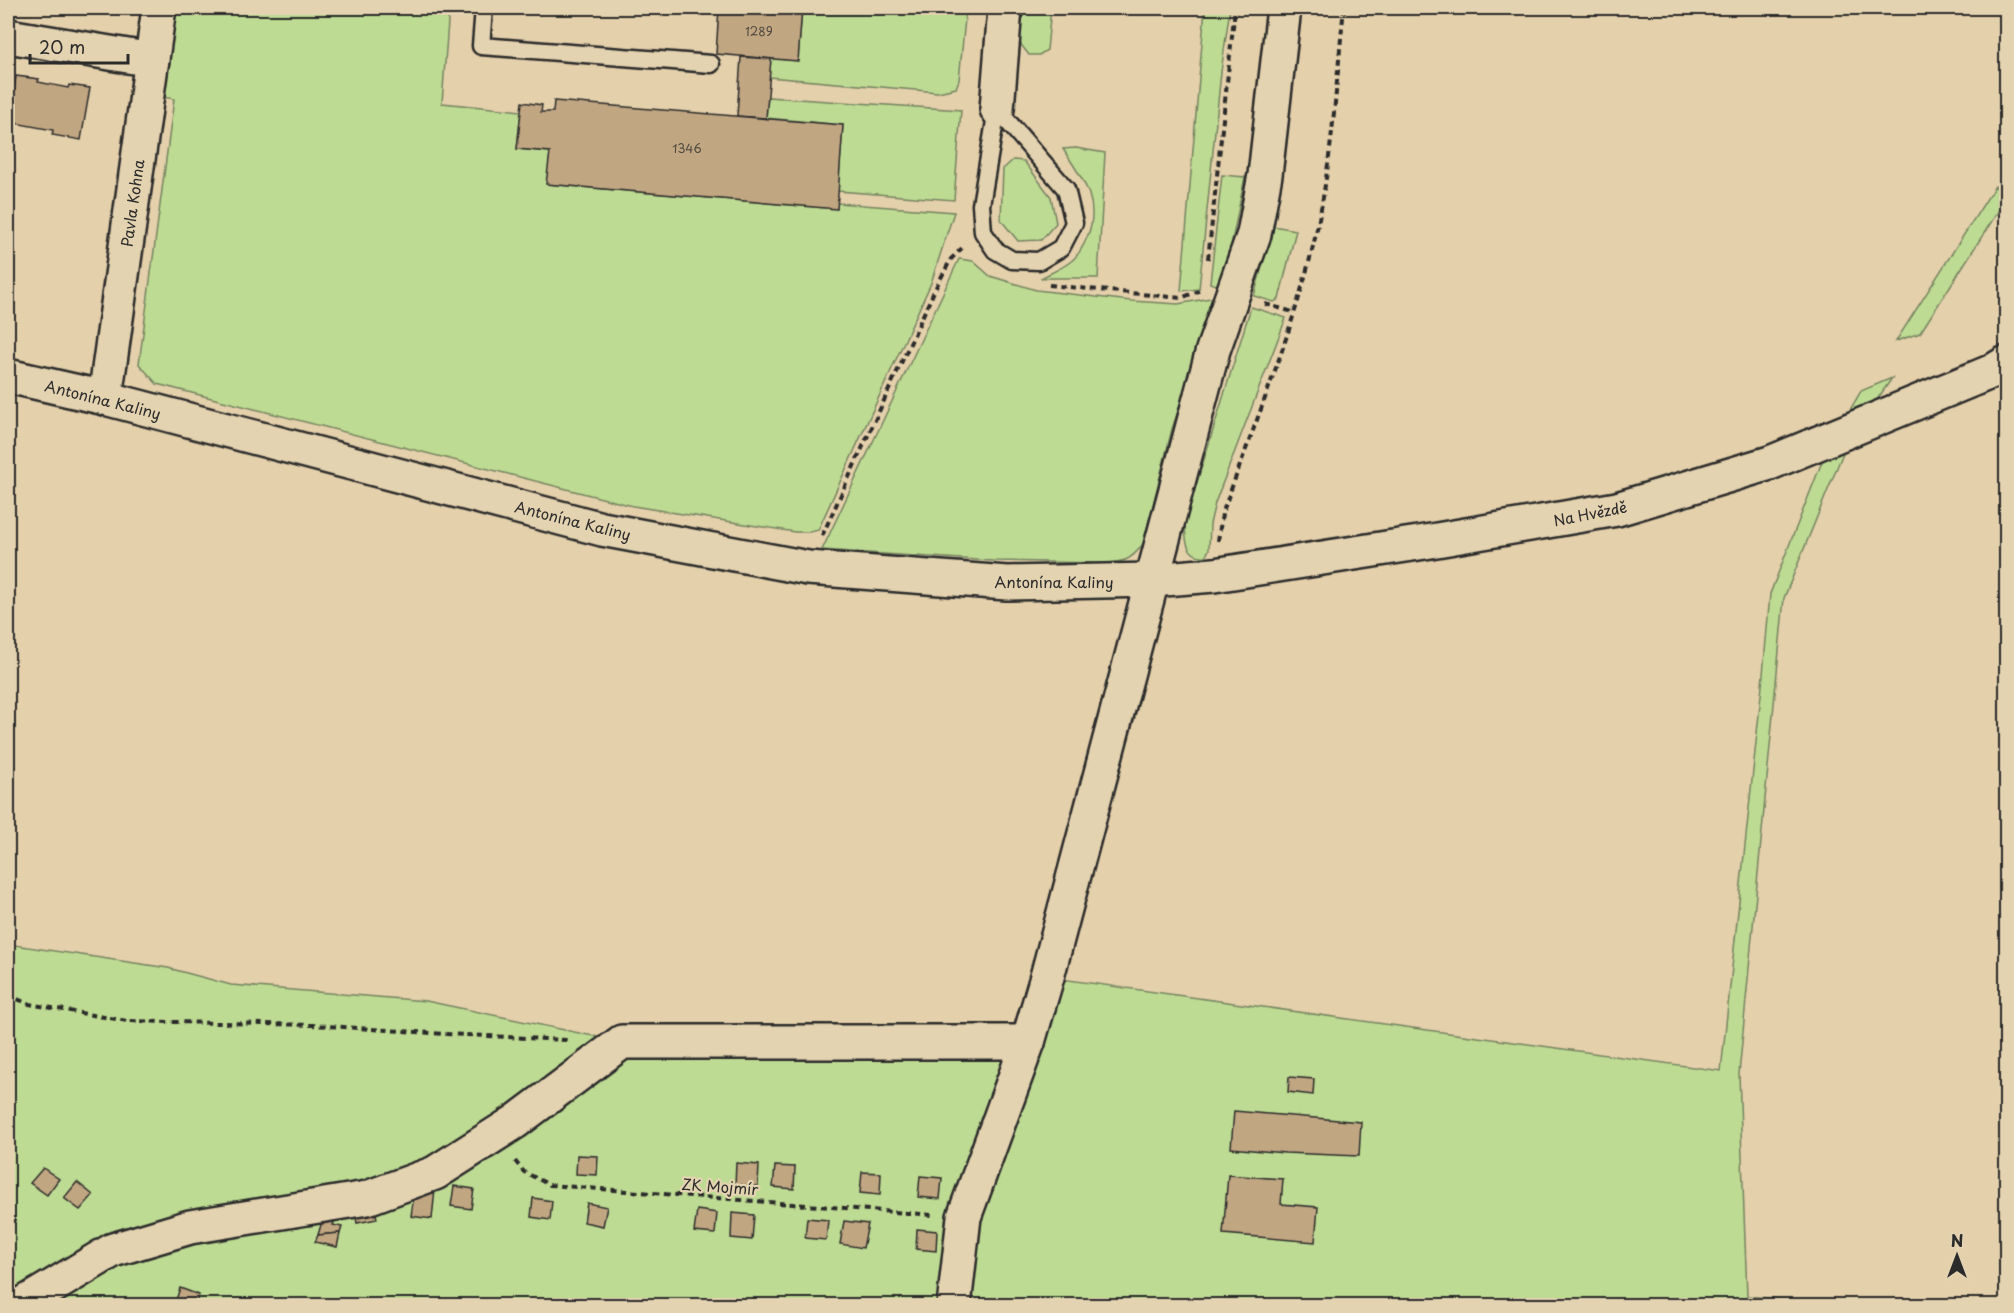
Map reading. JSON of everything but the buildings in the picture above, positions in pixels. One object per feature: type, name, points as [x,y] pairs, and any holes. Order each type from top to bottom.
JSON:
[{"type":"street","name":"Pavla Kohna","points":[[105,398],[159,8]]},
{"type":"street","points":[[997,109],[1005,8]]},
{"type":"street","points":[[954,1305],[964,1217],[1028,1042],[1213,350],[1254,234],[1265,174],[1284,8]]},
{"type":"street","points":[[8,36],[152,60]]},
{"type":"street","name":"Na Hvězdě","points":[[1152,580],[1214,575],[1617,509],[1770,463],[1993,371],[2007,363]]},
{"type":"street","name":"Antonína Kaliny","points":[[8,376],[105,398],[602,529],[808,568],[1007,583],[1152,580]]},
{"type":"street","points":[[20,1305],[113,1250],[190,1227],[367,1198],[435,1173],[524,1115],[622,1042],[1028,1042]]},
{"type":"lane","points":[[484,8],[481,46],[711,64]]},
{"type":"lane","points":[[997,109],[1066,189],[1074,223],[1061,248],[1039,261],[1012,260],[995,250],[983,232],[981,205],[997,109]]},
{"type":"path","points":[[1214,575],[1222,514],[1287,335],[1315,240],[1324,191],[1344,8]]},
{"type":"path","points":[[808,568],[935,289],[951,259],[983,232]]},
{"type":"path","points":[[963,247],[971,254]]},
{"type":"path","points":[[1045,285],[1181,298],[1205,288]]},
{"type":"path","points":[[8,995],[29,1004],[127,1021],[313,1025],[622,1042]]},
{"type":"path","name":"ZK Mojmír","points":[[497,1133],[524,1172],[550,1185],[964,1217]]},
{"type":"green space","points":[[174,8],[449,8],[442,103],[521,111],[517,149],[550,152],[547,184],[837,209],[837,203],[954,212],[931,283],[818,530],[795,532],[633,506],[157,384],[139,364],[174,99],[163,97]]},
{"type":"green space","points":[[802,8],[966,8],[959,80],[956,88],[938,92],[769,77],[771,59],[798,61]]},
{"type":"green space","points":[[1022,8],[1051,8],[1047,50],[1039,55],[1029,55],[1019,42]]},
{"type":"green space","points":[[1205,8],[1230,8],[1221,72],[1199,289],[1181,291]]},
{"type":"green space","points":[[768,97],[961,110],[954,200],[838,191],[843,125],[766,118]]},
{"type":"green space","points":[[1076,148],[1105,153],[1098,278],[1041,278],[1063,267],[1076,257],[1088,235],[1092,211],[1091,200],[1082,179],[1063,149]]},
{"type":"green space","points":[[1013,160],[1024,161],[1051,197],[1056,223],[1041,240],[1018,241],[1001,220],[1003,169]]},
{"type":"green space","points":[[1222,175],[1245,177],[1230,251],[1219,286],[1210,283]]},
{"type":"green space","points":[[1995,186],[2006,199],[1920,333],[1896,341]]},
{"type":"green space","points":[[1273,226],[1296,230],[1279,299],[1274,302],[1254,296]]},
{"type":"green space","points":[[959,259],[973,261],[990,276],[1036,290],[1178,304],[1216,297],[1172,429],[1143,544],[1130,558],[1102,563],[993,561],[822,550]]},
{"type":"green space","points":[[1251,307],[1286,318],[1215,503],[1210,524],[1209,549],[1206,556],[1199,556],[1190,550],[1188,545],[1185,521]]},
{"type":"green space","points":[[1892,378],[1847,443],[1784,598],[1739,1074],[1747,1296],[1838,1305],[8,1306],[8,944],[168,968],[231,985],[426,1001],[622,1042],[1028,1042],[1047,977],[1721,1071],[1770,594],[1827,449],[1861,391]]}]
